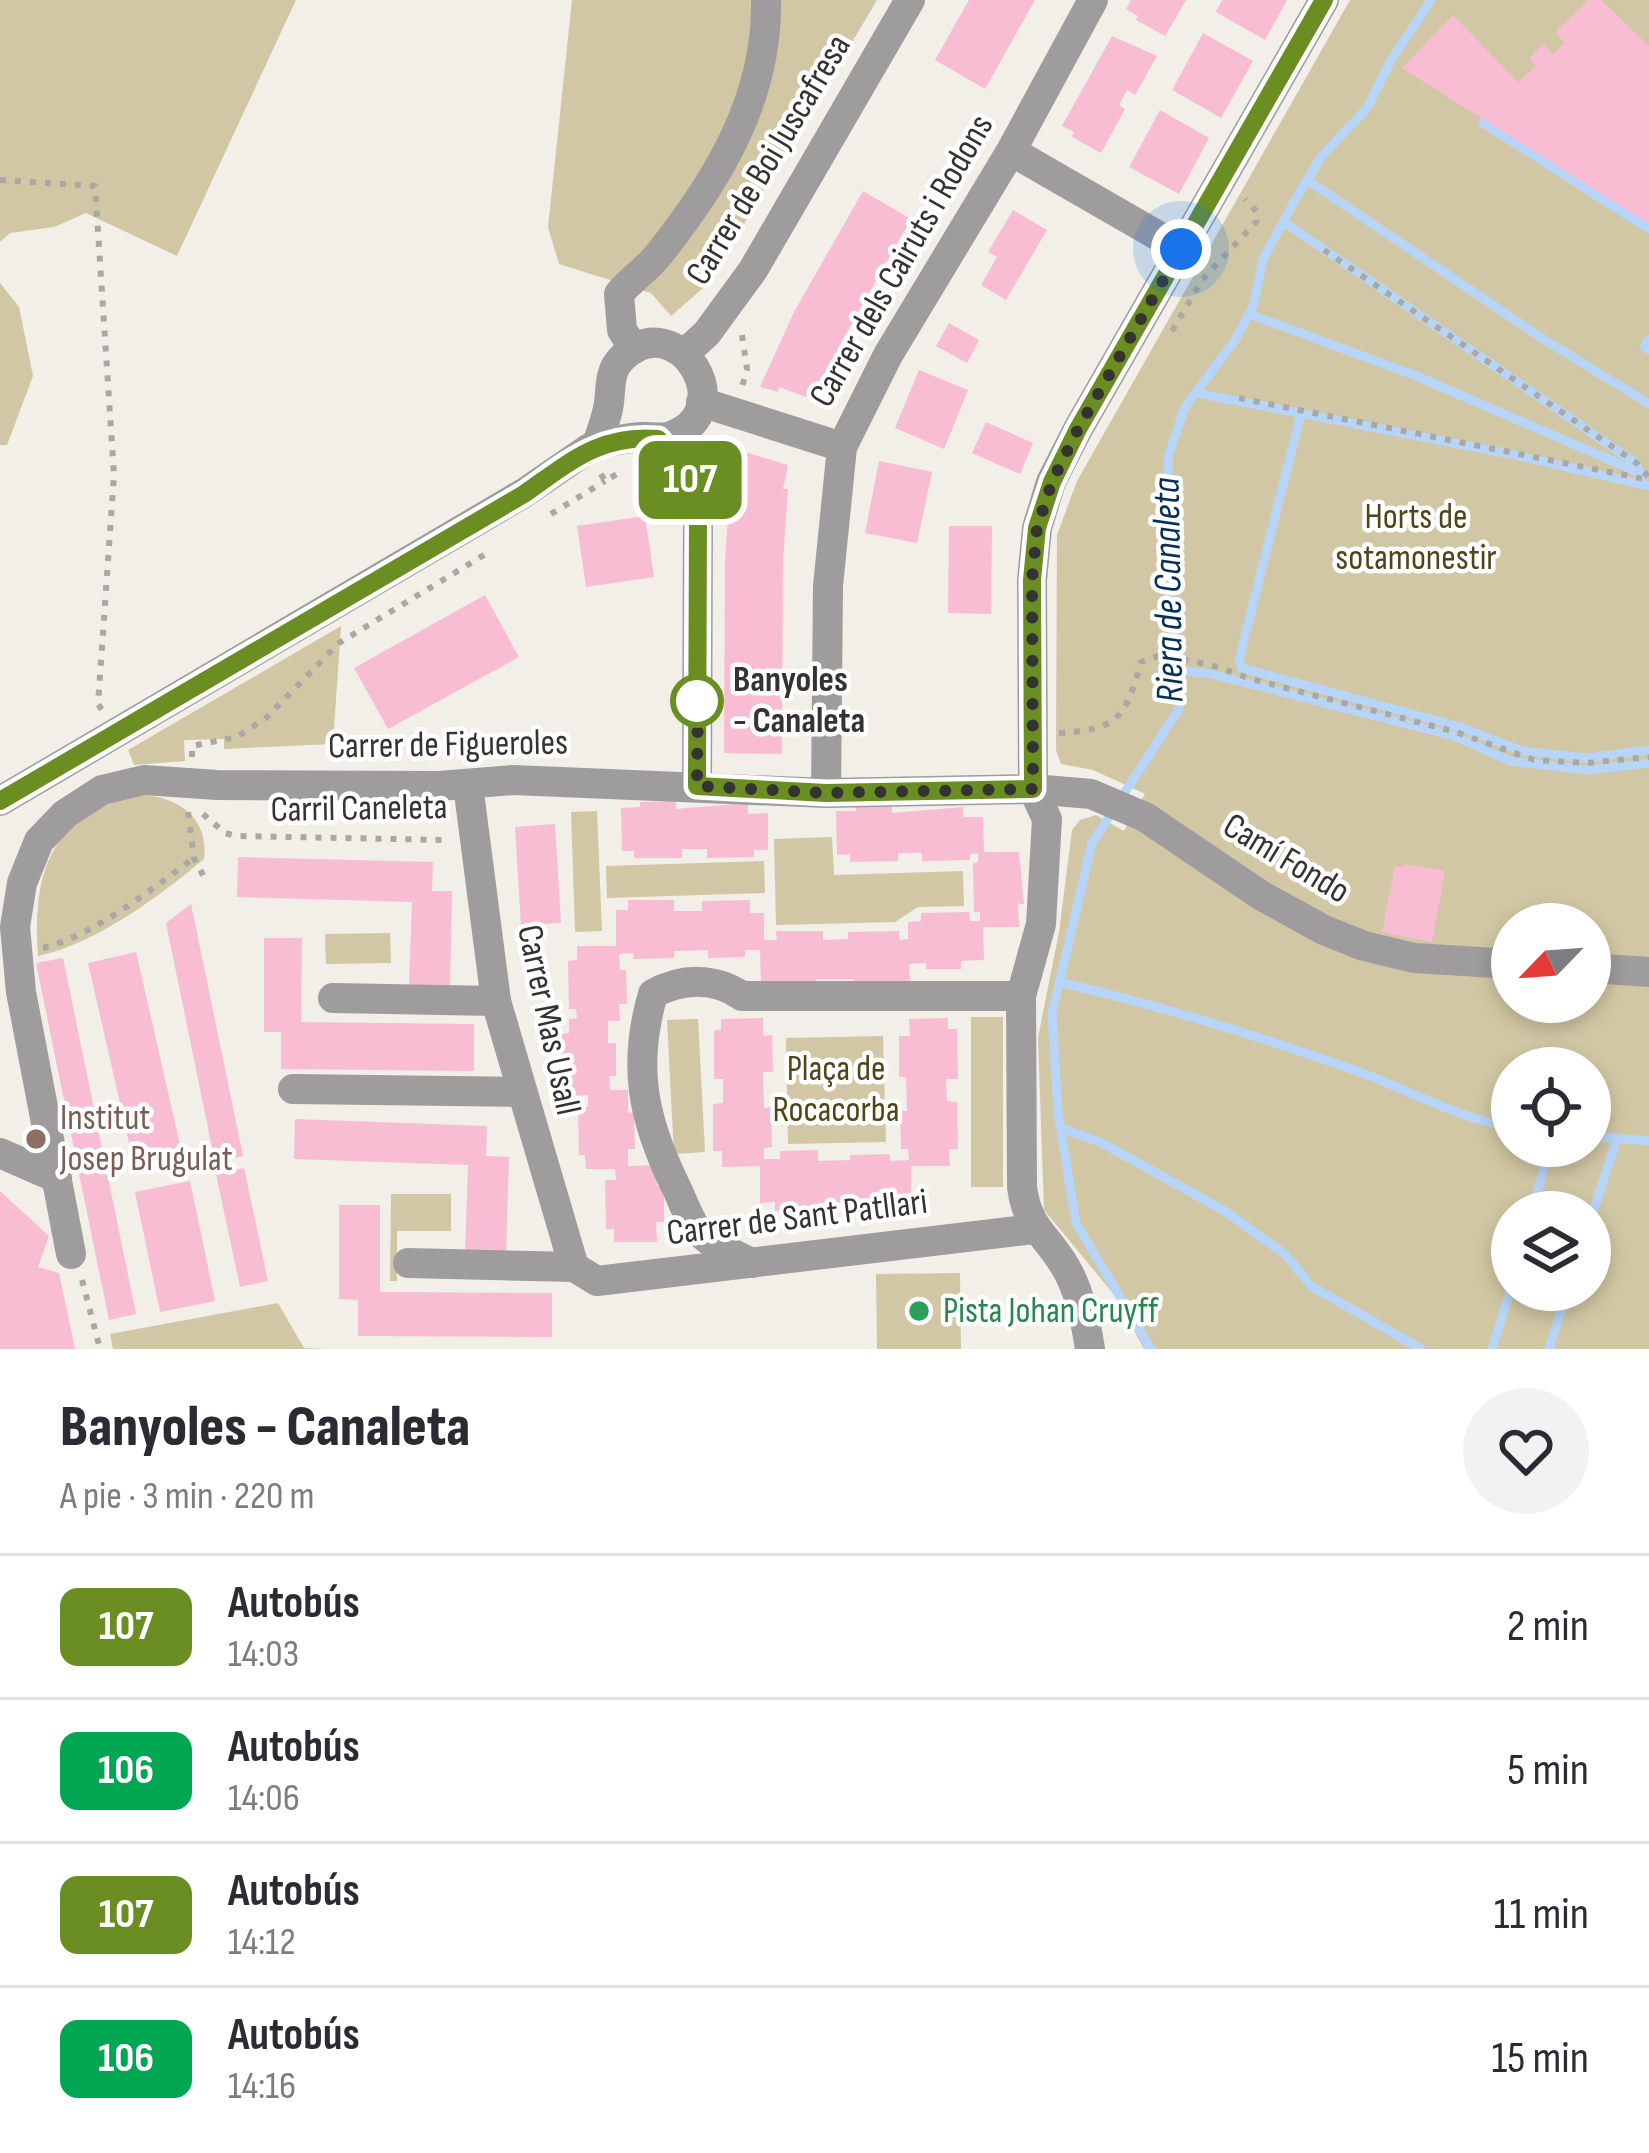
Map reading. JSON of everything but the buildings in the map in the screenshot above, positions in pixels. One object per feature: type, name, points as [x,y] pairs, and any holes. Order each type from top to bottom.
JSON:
[{"type":"street","points":[[634,350],[622,330],[620,294],[657,258],[721,167],[754,93],[766,0]]},
{"type":"street","name":"Carrer de Boi Juscafresa","points":[[684,354],[706,333],[753,270],[910,0]]},
{"type":"street","name":"Carrer dels Cairuts i Rodons","points":[[826,793],[828,586],[842,447],[888,355],[1011,151],[1093,0]]},
{"type":"street","points":[[1090,1349],[1085,1317],[1066,1268],[1034,1229],[1022,1186],[1021,996],[1041,924],[1047,819],[1033,789],[1032,580],[1037,528],[1052,482],[1078,429],[1324,0]]},
{"type":"street","points":[[1011,151],[1181,249]]},
{"type":"street","points":[[0,801],[524,494],[597,444],[651,438],[686,428],[701,403],[701,381],[684,354],[660,344],[623,357],[610,378],[610,403],[597,444]]},
{"type":"street","points":[[610,403],[622,424],[651,438],[688,473],[698,514],[697,786]]},
{"type":"street","points":[[701,403],[842,447]]},
{"type":"street","name":"Carrer de Figueroles","points":[[71,1254],[21,992],[15,927],[22,883],[39,841],[65,814],[102,790],[144,779],[190,792],[513,780],[826,793],[1033,789]]},
{"type":"street","name":"Carrer Mas Usall","points":[[468,784],[496,1001],[574,1267]]},
{"type":"street","name":"Camí Fondo","points":[[1033,789],[1091,794],[1145,818],[1262,896],[1364,946],[1414,958],[1491,963]]},
{"type":"street","points":[[1611,969],[1649,972]]},
{"type":"street","points":[[752,1263],[696,1228],[659,1147],[640,1069],[642,1030],[653,994],[674,982],[722,982],[742,996],[1021,996]]},
{"type":"street","points":[[333,998],[496,1001]]},
{"type":"street","points":[[293,1089],[520,1092]]},
{"type":"street","points":[[0,1153],[57,1178]]},
{"type":"street","name":"Carrer de Sant Patllari","points":[[408,1263],[574,1267],[597,1282],[1034,1229]]},
{"type":"path","points":[[0,180],[95,186],[114,475],[98,704],[118,733]]},
{"type":"path","points":[[1167,340],[1202,280],[1257,221],[1257,212],[1243,196]]},
{"type":"path","points":[[1324,250],[1638,464],[1649,479]]},
{"type":"path","points":[[1239,398],[1649,479]]},
{"type":"path","points":[[544,519],[605,482]]},
{"type":"path","points":[[204,877],[194,858],[192,746],[237,737],[266,718],[339,643],[503,544]]},
{"type":"path","points":[[1063,717],[1063,733],[1114,724],[1131,700],[1141,662],[1161,655],[1456,732],[1534,760],[1587,764],[1649,757]]},
{"type":"path","name":"Carril Caneleta","points":[[190,792],[225,833],[236,836],[449,840],[463,837],[474,826]]},
{"type":"path","points":[[18,953],[59,944],[147,893],[194,858]]},
{"type":"path","points":[[71,1254],[88,1296],[100,1349]]},
{"type":"green space","points":[[0,0],[296,0],[177,256],[86,213],[54,227],[10,233],[0,242]]},
{"type":"green space","points":[[572,0],[877,0],[709,283],[671,316],[651,293],[559,264],[548,227]]},
{"type":"green space","name":"Horts de sotamonestir","points":[[1350,0],[1649,0],[1649,1349],[1144,1349],[1116,1297],[1044,1210],[1038,1038],[1059,932],[1072,830],[1080,820],[1096,815],[1124,831],[1145,794],[1093,770],[1061,764],[1056,750],[1057,535],[1077,481]]},
{"type":"green space","points":[[0,283],[19,307],[33,376],[7,445],[0,445]]},
{"type":"green space","points":[[341,626],[333,744],[224,749],[224,739],[184,740],[185,761],[134,765],[128,750]]},
{"type":"green space","points":[[137,795],[165,799],[187,811],[201,831],[204,859],[104,930],[38,956],[39,899],[52,853],[84,817]]},
{"type":"green space","points":[[597,811],[602,931],[575,932],[571,812]]},
{"type":"green space","points":[[832,837],[834,875],[963,871],[964,906],[918,907],[895,922],[776,925],[774,839]]},
{"type":"green space","points":[[764,861],[765,893],[607,898],[606,866]]},
{"type":"green space","points":[[390,933],[391,963],[326,964],[325,934]]},
{"type":"green space","points":[[971,1017],[1003,1017],[1003,1187],[971,1187]]},
{"type":"green space","points":[[698,1019],[705,1152],[674,1154],[667,1020]]},
{"type":"green space","name":"Plaça de Rocacorba","points":[[883,1036],[886,1142],[788,1144],[786,1038]]},
{"type":"green space","points":[[391,1194],[451,1194],[451,1231],[397,1231],[397,1281],[390,1281]]},
{"type":"green space","name":"Pista Johan Cruyff","points":[[960,1273],[961,1349],[877,1349],[876,1274]]},
{"type":"green space","points":[[278,1303],[304,1348],[325,1349],[113,1349],[110,1334]]},
{"type":"waterway","name":"Riera de Canaleta","points":[[1151,1349],[1076,1223],[1058,1112],[1052,1014],[1092,843],[1179,709],[1180,671],[1170,616],[1168,457],[1185,407],[1236,339],[1254,304],[1263,259],[1299,193],[1322,156],[1367,108],[1390,62],[1431,0]]},
{"type":"waterway","points":[[1485,121],[1649,229]]},
{"type":"waterway","points":[[1307,180],[1649,404]]},
{"type":"waterway","points":[[1284,222],[1637,464],[1643,485]]},
{"type":"waterway","points":[[1249,314],[1414,375],[1640,473]]},
{"type":"waterway","points":[[1649,339],[1644,347],[1649,350]]},
{"type":"waterway","points":[[1196,393],[1649,486]]},
{"type":"waterway","points":[[1301,413],[1239,660],[1242,668],[1460,727],[1522,751],[1587,758],[1649,750]]},
{"type":"waterway","points":[[1180,671],[1207,673],[1454,736],[1510,761],[1587,770],[1649,763]]},
{"type":"waterway","points":[[1059,982],[1245,1033],[1491,1122]]},
{"type":"waterway","points":[[1061,1128],[1100,1142],[1225,1211],[1286,1255],[1311,1286],[1421,1349]]},
{"type":"waterway","points":[[1611,1138],[1649,1141]]},
{"type":"waterway","points":[[1600,1191],[1617,1138]]},
{"type":"waterway","points":[[1538,1191],[1544,1167]]},
{"type":"waterway","points":[[1492,1349],[1504,1311]]},
{"type":"waterway","points":[[1549,1349],[1561,1311]]},
{"type":"bus line","name":"107","points":[[0,801],[524,494],[588,449],[644,437],[658,439],[688,473],[698,514],[697,786],[826,793],[1033,789],[1032,580],[1037,528],[1052,482],[1324,0]]},
{"type":"place","name":"Banyoles - Canaleta","points":[[697,701]]},
{"type":"place","name":"Institut Josep Brugulat","points":[[36,1139]]},
{"type":"place","name":"Pista Johan Cruyff","points":[[919,1311]]},
{"type":"route","points":[[697,701],[698,695],[697,786],[826,793],[1033,789],[1032,580],[1037,528],[1052,482],[1078,429],[1181,249]]}]
